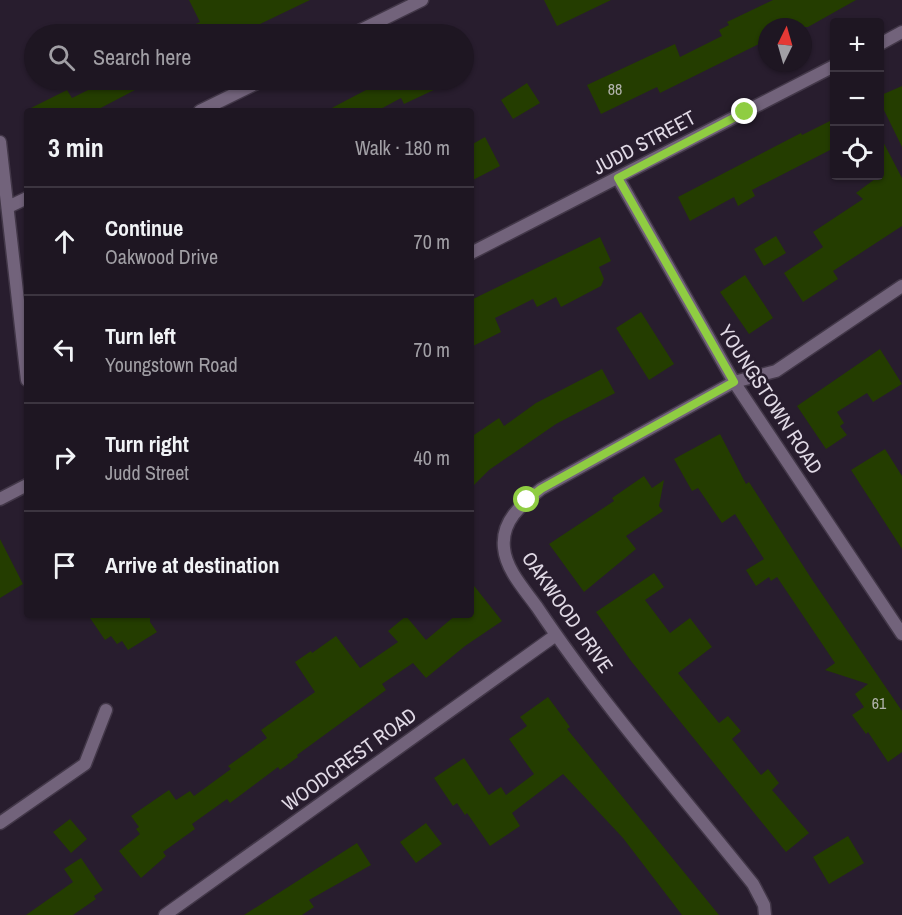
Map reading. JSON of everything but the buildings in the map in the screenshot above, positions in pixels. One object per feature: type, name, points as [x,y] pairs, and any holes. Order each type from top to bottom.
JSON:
[{"type":"street","points":[[373,24],[422,0]]},
{"type":"street","points":[[884,41],[902,32]]},
{"type":"street","name":"JUDD STREET","points":[[474,251],[830,68]]},
{"type":"street","points":[[206,108],[243,90]]},
{"type":"street","points":[[0,142],[24,353]]},
{"type":"street","name":"YOUNGSTOWN ROAD","points":[[618,178],[734,382],[902,634]]},
{"type":"street","points":[[8,207],[24,199]]},
{"type":"street","name":"OAKWOOD DRIVE","points":[[765,915],[764,905],[753,884],[556,635],[505,556],[504,533],[516,511],[541,489],[734,382],[776,371],[902,286]]},
{"type":"street","points":[[0,499],[24,487]]},
{"type":"street","name":"WOODCREST ROAD","points":[[165,915],[556,635]]},
{"type":"street","points":[[0,823],[85,764],[106,710]]},
{"type":"route","points":[[527,500],[541,489],[734,382],[618,178],[745,112]]}]
